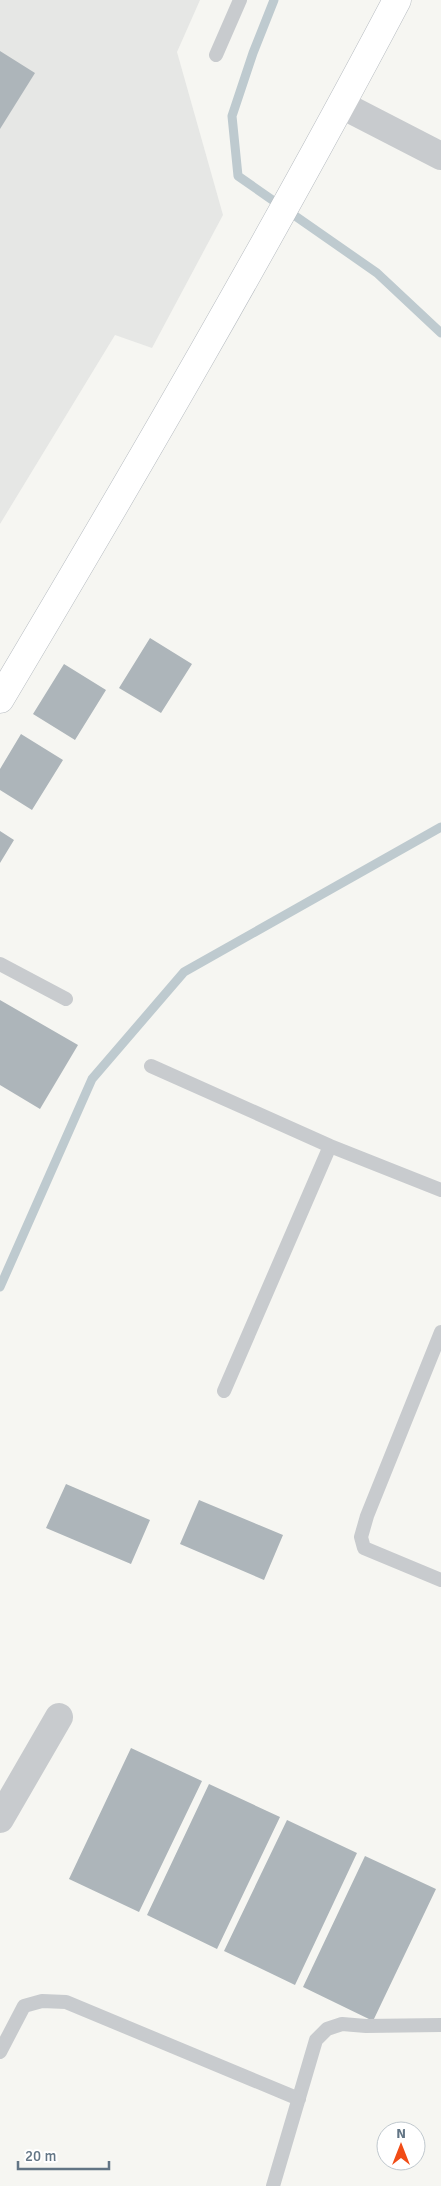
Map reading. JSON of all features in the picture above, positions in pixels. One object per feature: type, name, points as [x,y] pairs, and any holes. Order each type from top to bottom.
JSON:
[{"type":"main road","points":[[0,699],[310,164],[397,0]]},
{"type":"street","points":[[342,105],[441,156]]},
{"type":"street","points":[[0,1819],[59,1717]]},
{"type":"lane","points":[[216,55],[240,0]]},
{"type":"lane","points":[[0,964],[66,999]]},
{"type":"lane","points":[[151,1066],[330,1146],[441,1190]]},
{"type":"lane","points":[[224,1391],[330,1146]]},
{"type":"lane","points":[[441,1332],[367,1516],[361,1537],[364,1548],[441,1580]]},
{"type":"lane","points":[[0,2052],[24,2006],[42,2001],[66,2002],[299,2099]]},
{"type":"lane","points":[[273,2186],[316,2040],[327,2029],[342,2024],[366,2026],[441,2025]]},
{"type":"shaded area","points":[[0,0],[200,0],[177,52],[223,215],[152,348],[115,335],[0,524]]},
{"type":"building","points":[[0,51],[35,73],[0,129]]},
{"type":"building","points":[[150,638],[192,664],[161,713],[119,688]]},
{"type":"building","points":[[64,664],[106,690],[75,740],[33,714]]},
{"type":"building","points":[[21,734],[63,760],[32,810],[0,790],[0,769]]},
{"type":"building","points":[[0,831],[14,840],[0,863]]},
{"type":"building","points":[[0,1000],[78,1045],[40,1109],[0,1085]]},
{"type":"building","points":[[66,1484],[150,1520],[131,1564],[46,1528]]},
{"type":"building","points":[[199,1500],[283,1535],[264,1580],[180,1544]]},
{"type":"building","points":[[131,1748],[202,1781],[139,1912],[69,1879]]},
{"type":"building","points":[[209,1784],[280,1817],[217,1949],[147,1915]]},
{"type":"building","points":[[287,1820],[357,1853],[295,1985],[224,1951]]},
{"type":"building","points":[[365,1856],[436,1889],[373,2021],[303,1987]]},
{"type":"waterway","points":[[274,0],[253,53],[232,116],[238,176],[377,273],[441,333]]},
{"type":"waterway","points":[[0,1287],[92,1079],[184,972],[441,827]]}]
